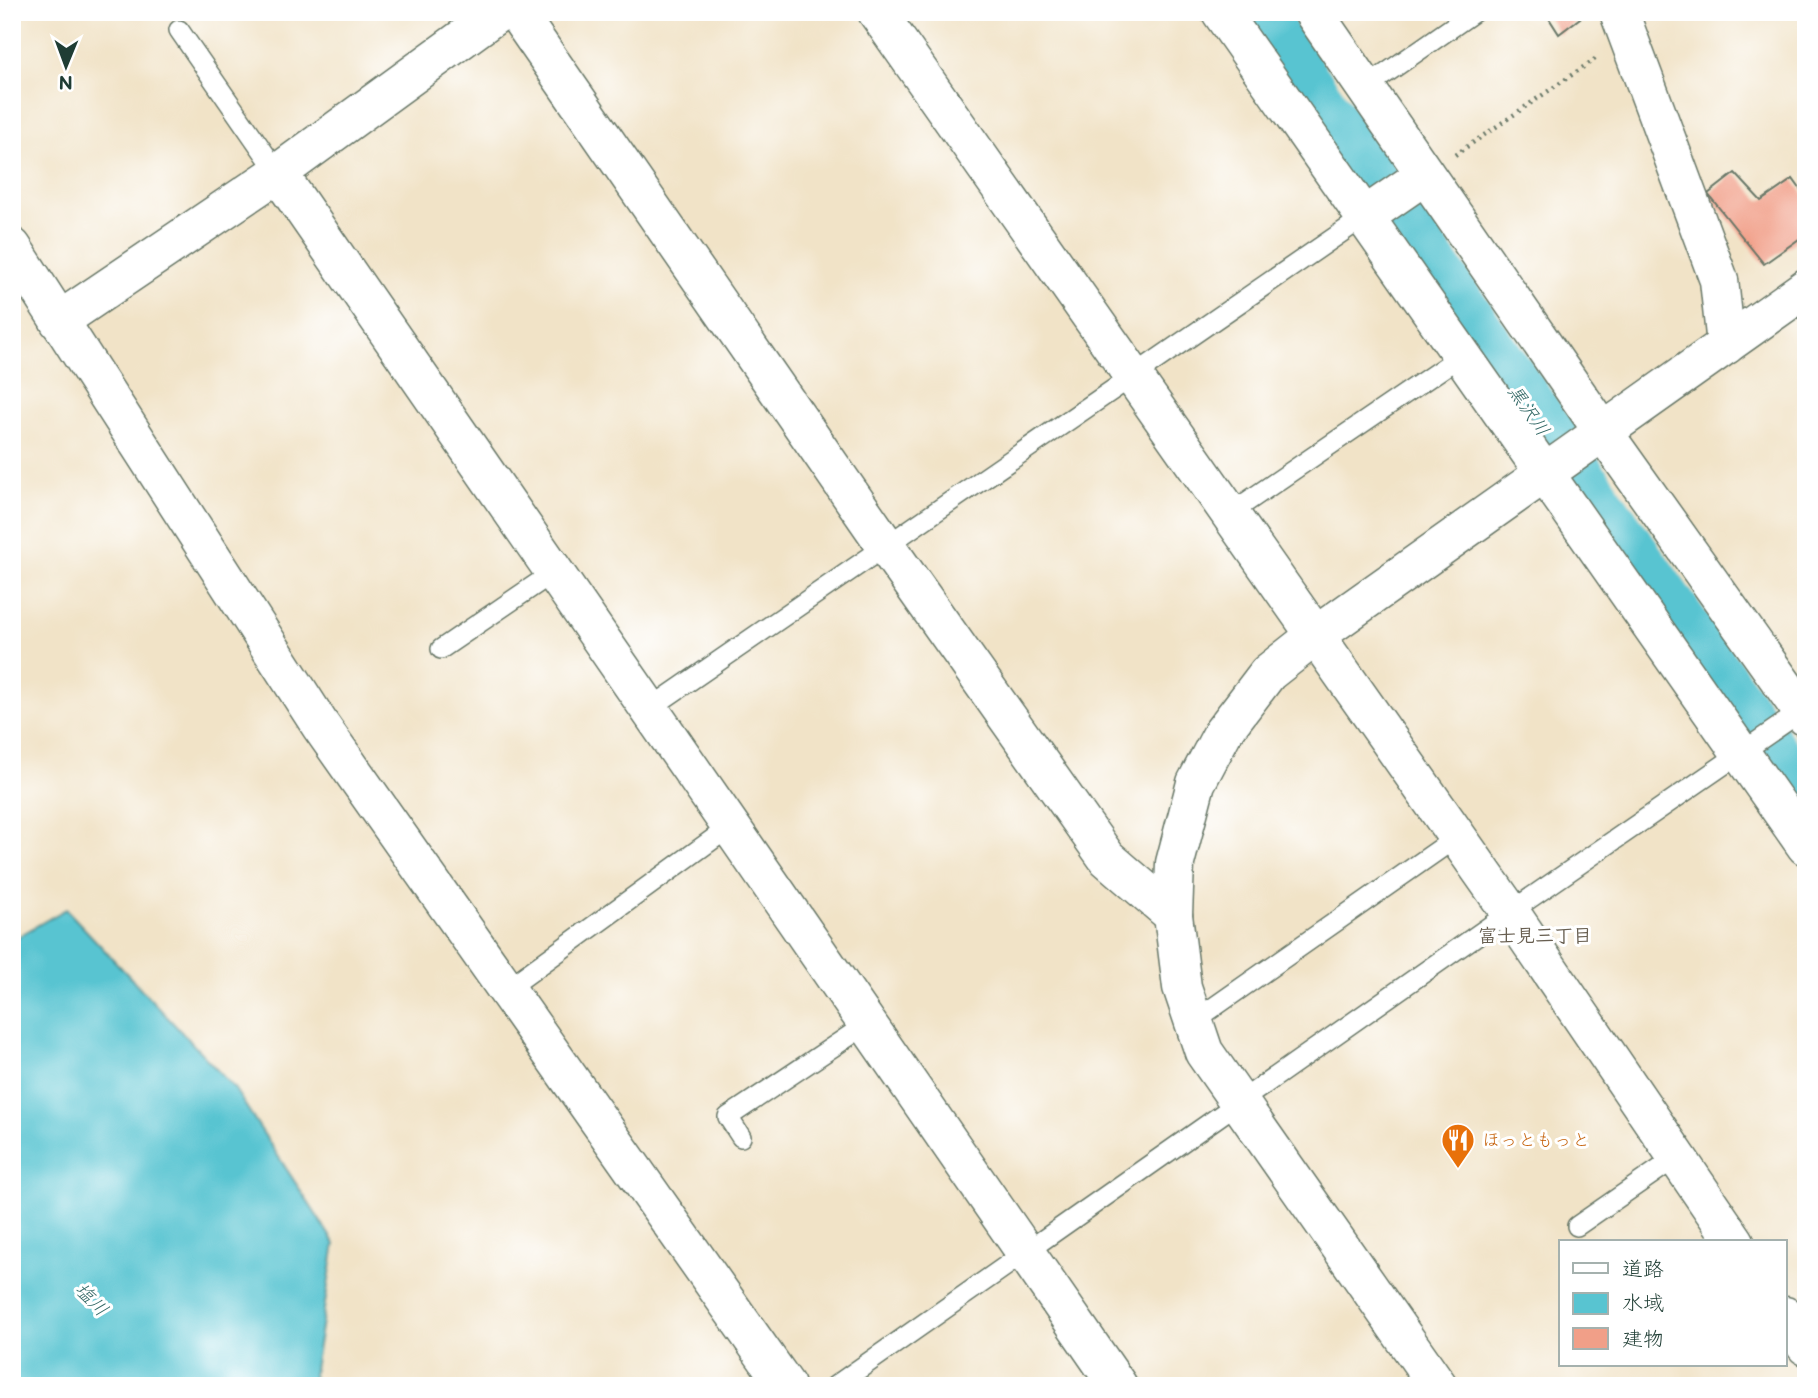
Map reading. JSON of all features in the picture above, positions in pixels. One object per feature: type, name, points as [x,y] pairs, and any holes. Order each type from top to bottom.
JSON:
[{"type":"street","points":[[60,321],[278,173],[499,12]]},
{"type":"street","points":[[516,12],[886,546],[1107,858],[1173,915]]},
{"type":"street","points":[[877,12],[1510,912],[1734,1240]]},
{"type":"street","points":[[1220,12],[1806,846]]},
{"type":"street","points":[[1323,16],[1365,88],[1425,175],[1603,432],[1804,712]]},
{"type":"street","points":[[1623,24],[1719,280],[1726,345]]},
{"type":"street","points":[[278,173],[1118,1386]]},
{"type":"street","points":[[1364,217],[1425,175]]},
{"type":"street","points":[[12,247],[320,725],[786,1386]]},
{"type":"street","points":[[1438,1386],[1204,1052],[1182,986],[1173,915],[1175,863],[1196,783],[1223,732],[1268,673],[1315,636],[1806,288]]},
{"type":"street","points":[[1786,1317],[1806,1346]]},
{"type":"lane","points":[[1365,88],[1474,12]]},
{"type":"lane","points":[[179,30],[278,173]]},
{"type":"lane","points":[[649,709],[1364,217]]},
{"type":"lane","points":[[1229,514],[1462,355]]},
{"type":"lane","points":[[441,649],[554,572]]},
{"type":"lane","points":[[835,1386],[1510,912],[1804,712]]},
{"type":"lane","points":[[507,989],[731,826]]},
{"type":"lane","points":[[1194,1021],[1457,837]]},
{"type":"lane","points":[[741,1137],[728,1117],[867,1024]]},
{"type":"lane","points":[[1577,1226],[1677,1157]]},
{"type":"path","points":[[1425,175],[1623,24]]},
{"type":"water","name":"塩川","points":[[66,909],[234,1088],[335,1244],[313,1375],[316,1386],[12,1386],[12,940]]},
{"type":"building","points":[[1545,12],[1582,12],[1584,15],[1559,34]]},
{"type":"building","points":[[1735,173],[1761,201],[1793,179],[1806,197],[1806,234],[1764,264],[1708,194]]},
{"type":"waterway","name":"黒沢川","points":[[1251,12],[1806,809]]},
{"type":"place","name":"ほっともっと","points":[[1458,1170]]},
{"type":"district","name":"富士見三丁目","points":[[1535,936]]}]
